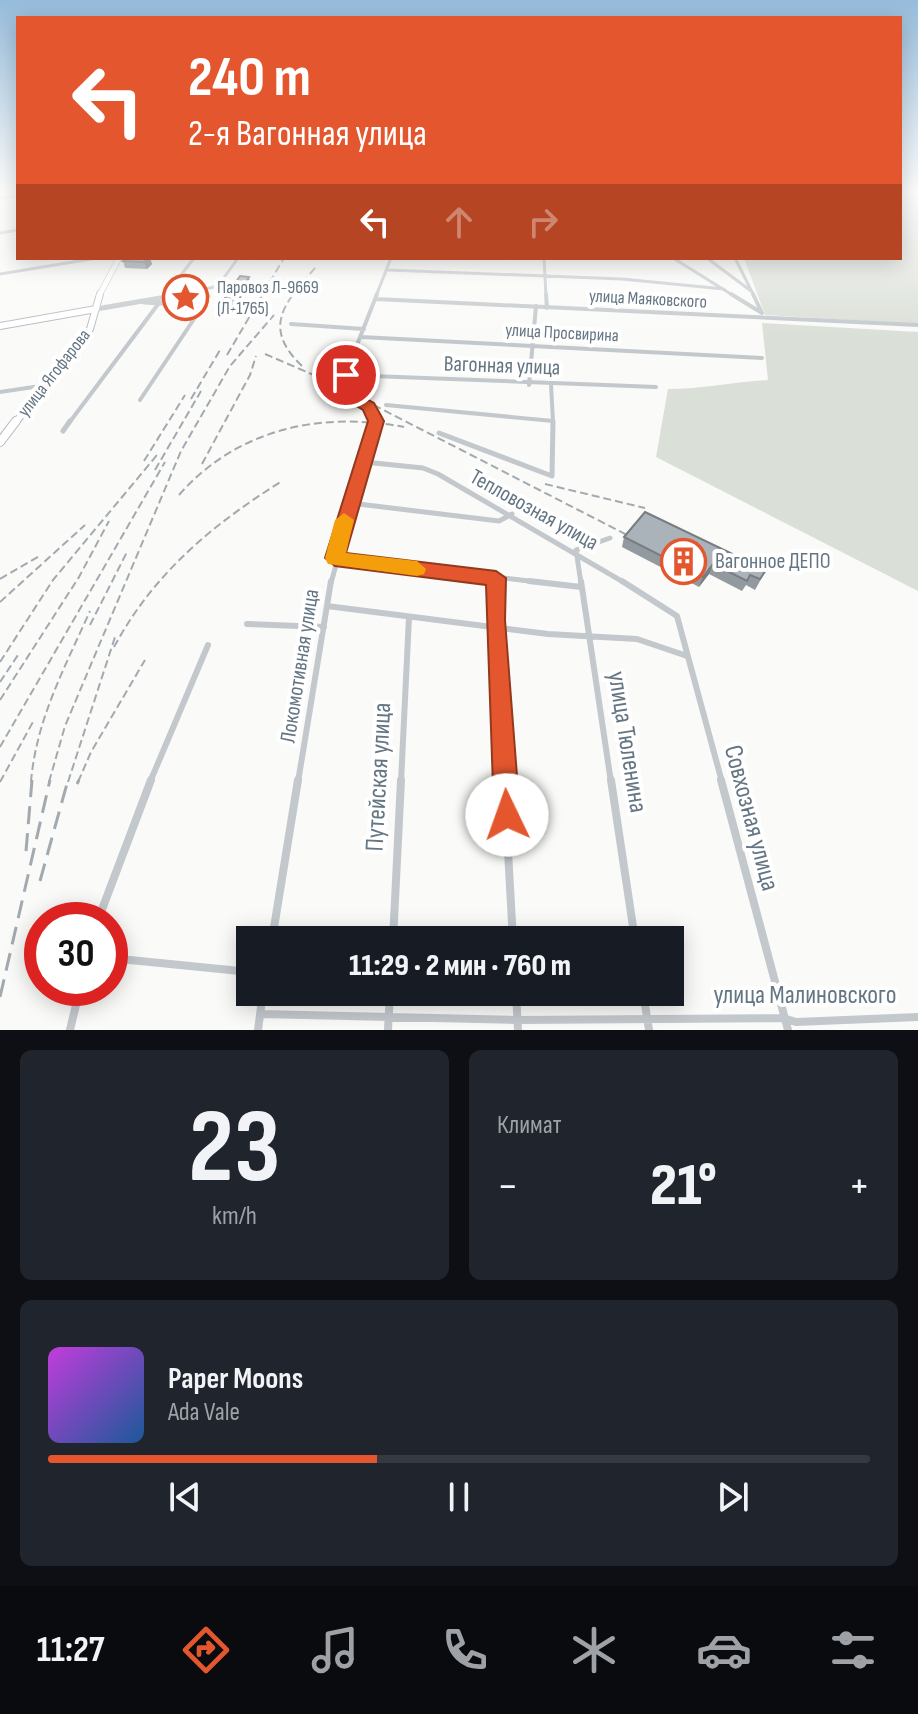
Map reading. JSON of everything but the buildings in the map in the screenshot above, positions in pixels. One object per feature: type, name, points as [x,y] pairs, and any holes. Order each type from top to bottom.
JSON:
[{"type":"main road","name":"улица Ягофарова","points":[[0,442],[90,329],[106,275],[117,260]]},
{"type":"main road","points":[[0,326],[96,309]]},
{"type":"street","points":[[0,274],[85,260]]},
{"type":"street","points":[[63,431],[192,260]]},
{"type":"street","points":[[96,309],[162,300],[218,286],[237,260]]},
{"type":"street","points":[[346,375],[390,260]]},
{"type":"street","points":[[544,260],[547,308]]},
{"type":"street","points":[[676,260],[762,313]]},
{"type":"street","points":[[710,260],[734,275],[756,296]]},
{"type":"street","points":[[736,260],[762,313]]},
{"type":"street","points":[[388,270],[544,276],[724,289]]},
{"type":"street","points":[[189,293],[208,296],[202,302],[189,305]]},
{"type":"street","name":"улица Маяковского","points":[[376,299],[918,325]]},
{"type":"street","points":[[140,400],[200,310],[162,300]]},
{"type":"street","points":[[529,385],[536,306]]},
{"type":"street","points":[[754,318],[762,313]]},
{"type":"street","points":[[291,324],[364,329]]},
{"type":"street","name":"улица Просвирина","points":[[361,337],[762,358]]},
{"type":"street","name":"Вагонная улица","points":[[346,375],[529,385],[656,387]]},
{"type":"street","name":"Локомотивная улица","points":[[274,926],[335,558],[376,416],[369,407],[340,391],[346,375]]},
{"type":"street","points":[[0,392],[48,385]]},
{"type":"street","points":[[439,433],[552,476],[551,385]]},
{"type":"street","points":[[386,405],[553,421]]},
{"type":"street","name":"Тепловозная улица","points":[[364,462],[423,468],[512,514],[545,537],[576,550],[677,616]]},
{"type":"street","points":[[350,503],[499,521],[512,514]]},
{"type":"street","points":[[576,550],[610,538]]},
{"type":"street","name":"улица Тюленина","points":[[576,550],[633,926]]},
{"type":"street","points":[[335,558],[581,587]]},
{"type":"street","points":[[496,578],[512,926]]},
{"type":"street","points":[[327,606],[497,629],[645,642],[675,648],[687,656]]},
{"type":"street","name":"Совхозная улица","points":[[677,616],[788,1030]]},
{"type":"street","name":"Путейская улица","points":[[394,926],[409,617]]},
{"type":"street","points":[[247,624],[324,627]]},
{"type":"street","points":[[105,902],[132,837],[136,815],[208,645]]},
{"type":"street","points":[[128,958],[160,958],[185,965],[236,970]]},
{"type":"street","points":[[70,1030],[76,1006]]},
{"type":"street","points":[[258,1030],[261,1006]]},
{"type":"street","points":[[388,1030],[389,1006]]},
{"type":"street","points":[[645,1006],[649,1030]]},
{"type":"street","name":"улица Малиновского","points":[[260,1014],[518,1025],[647,1016],[783,1018],[796,1022],[918,1017]]},
{"type":"shaded area","points":[[902,241],[918,241],[918,324],[765,315],[745,260],[902,260]]},
{"type":"shaded area","points":[[762,323],[918,332],[918,591],[656,457],[668,389],[768,380]]},
{"type":"railway","points":[[227,355],[283,260]]},
{"type":"railway","points":[[302,366],[290,352],[280,327],[287,303],[316,267]]},
{"type":"railway","points":[[49,782],[65,726],[181,451],[230,366],[274,315]]},
{"type":"railway","points":[[191,399],[220,350]]},
{"type":"railway","points":[[265,354],[323,379],[631,537]]},
{"type":"railway","points":[[202,464],[250,375],[256,356]]},
{"type":"railway","points":[[155,470],[201,391]]},
{"type":"railway","points":[[144,461],[185,395]]},
{"type":"railway","points":[[179,495],[202,472],[227,454],[282,430],[342,422],[404,427]]},
{"type":"railway","points":[[0,662],[53,580],[157,455]]},
{"type":"railway","points":[[0,747],[165,462]]},
{"type":"railway","points":[[114,647],[147,596],[187,553],[232,515],[282,481]]},
{"type":"railway","points":[[545,484],[645,508]]},
{"type":"railway","points":[[0,700],[79,577],[109,521]]},
{"type":"railway","points":[[0,602],[85,525]]},
{"type":"railway","points":[[90,625],[128,550]]},
{"type":"railway","points":[[0,579],[41,555]]},
{"type":"railway","points":[[31,782],[45,715],[90,611]]},
{"type":"railway","points":[[68,782],[115,637]]},
{"type":"railway","points":[[0,682],[18,655]]},
{"type":"railway","points":[[78,782],[91,752],[145,660]]},
{"type":"railway","points":[[0,782],[34,720]]},
{"type":"railway","points":[[26,851],[32,780]]},
{"type":"railway","points":[[0,997],[50,780]]},
{"type":"railway","points":[[40,881],[68,780]]},
{"type":"slow traffic","points":[[344,520],[335,558],[417,569]]},
{"type":"place","name":"Паровоз Л-9669 (Л-1765)","points":[[186,297]]},
{"type":"place","name":"Вагонное ДЕПО","points":[[684,561]]},
{"type":"route","points":[[346,375],[340,391],[374,411],[376,421],[335,558],[496,578],[495,620],[507,815]]}]
